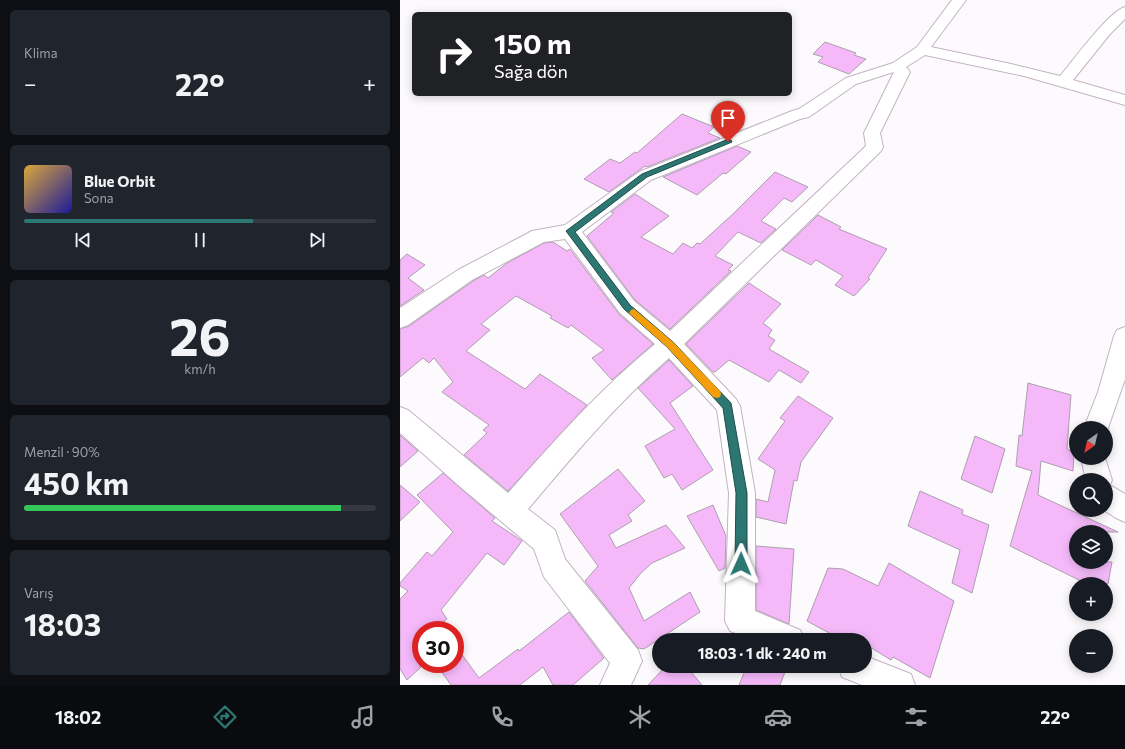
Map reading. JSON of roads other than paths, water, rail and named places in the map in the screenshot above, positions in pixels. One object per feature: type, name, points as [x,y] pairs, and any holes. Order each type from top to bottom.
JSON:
[{"type":"street","points":[[400,319],[465,275],[539,236],[570,231],[645,176],[798,114],[803,114],[851,81],[898,66],[922,50],[959,0]]},
{"type":"street","points":[[1063,82],[1105,31],[1125,11]]},
{"type":"street","points":[[922,50],[986,62],[1125,100]]},
{"type":"street","points":[[510,511],[585,424],[631,377],[670,344],[875,147],[872,132],[902,72],[898,66]]},
{"type":"street","points":[[570,231],[627,307],[670,344],[728,406],[742,493],[740,621],[773,633]]},
{"type":"street","points":[[1099,421],[1110,392],[1125,336]]},
{"type":"street","points":[[400,418],[467,476],[545,540],[554,568],[627,661],[615,685]]},
{"type":"street","points":[[1113,501],[1125,509]]},
{"type":"street","points":[[870,673],[900,685]]}]
